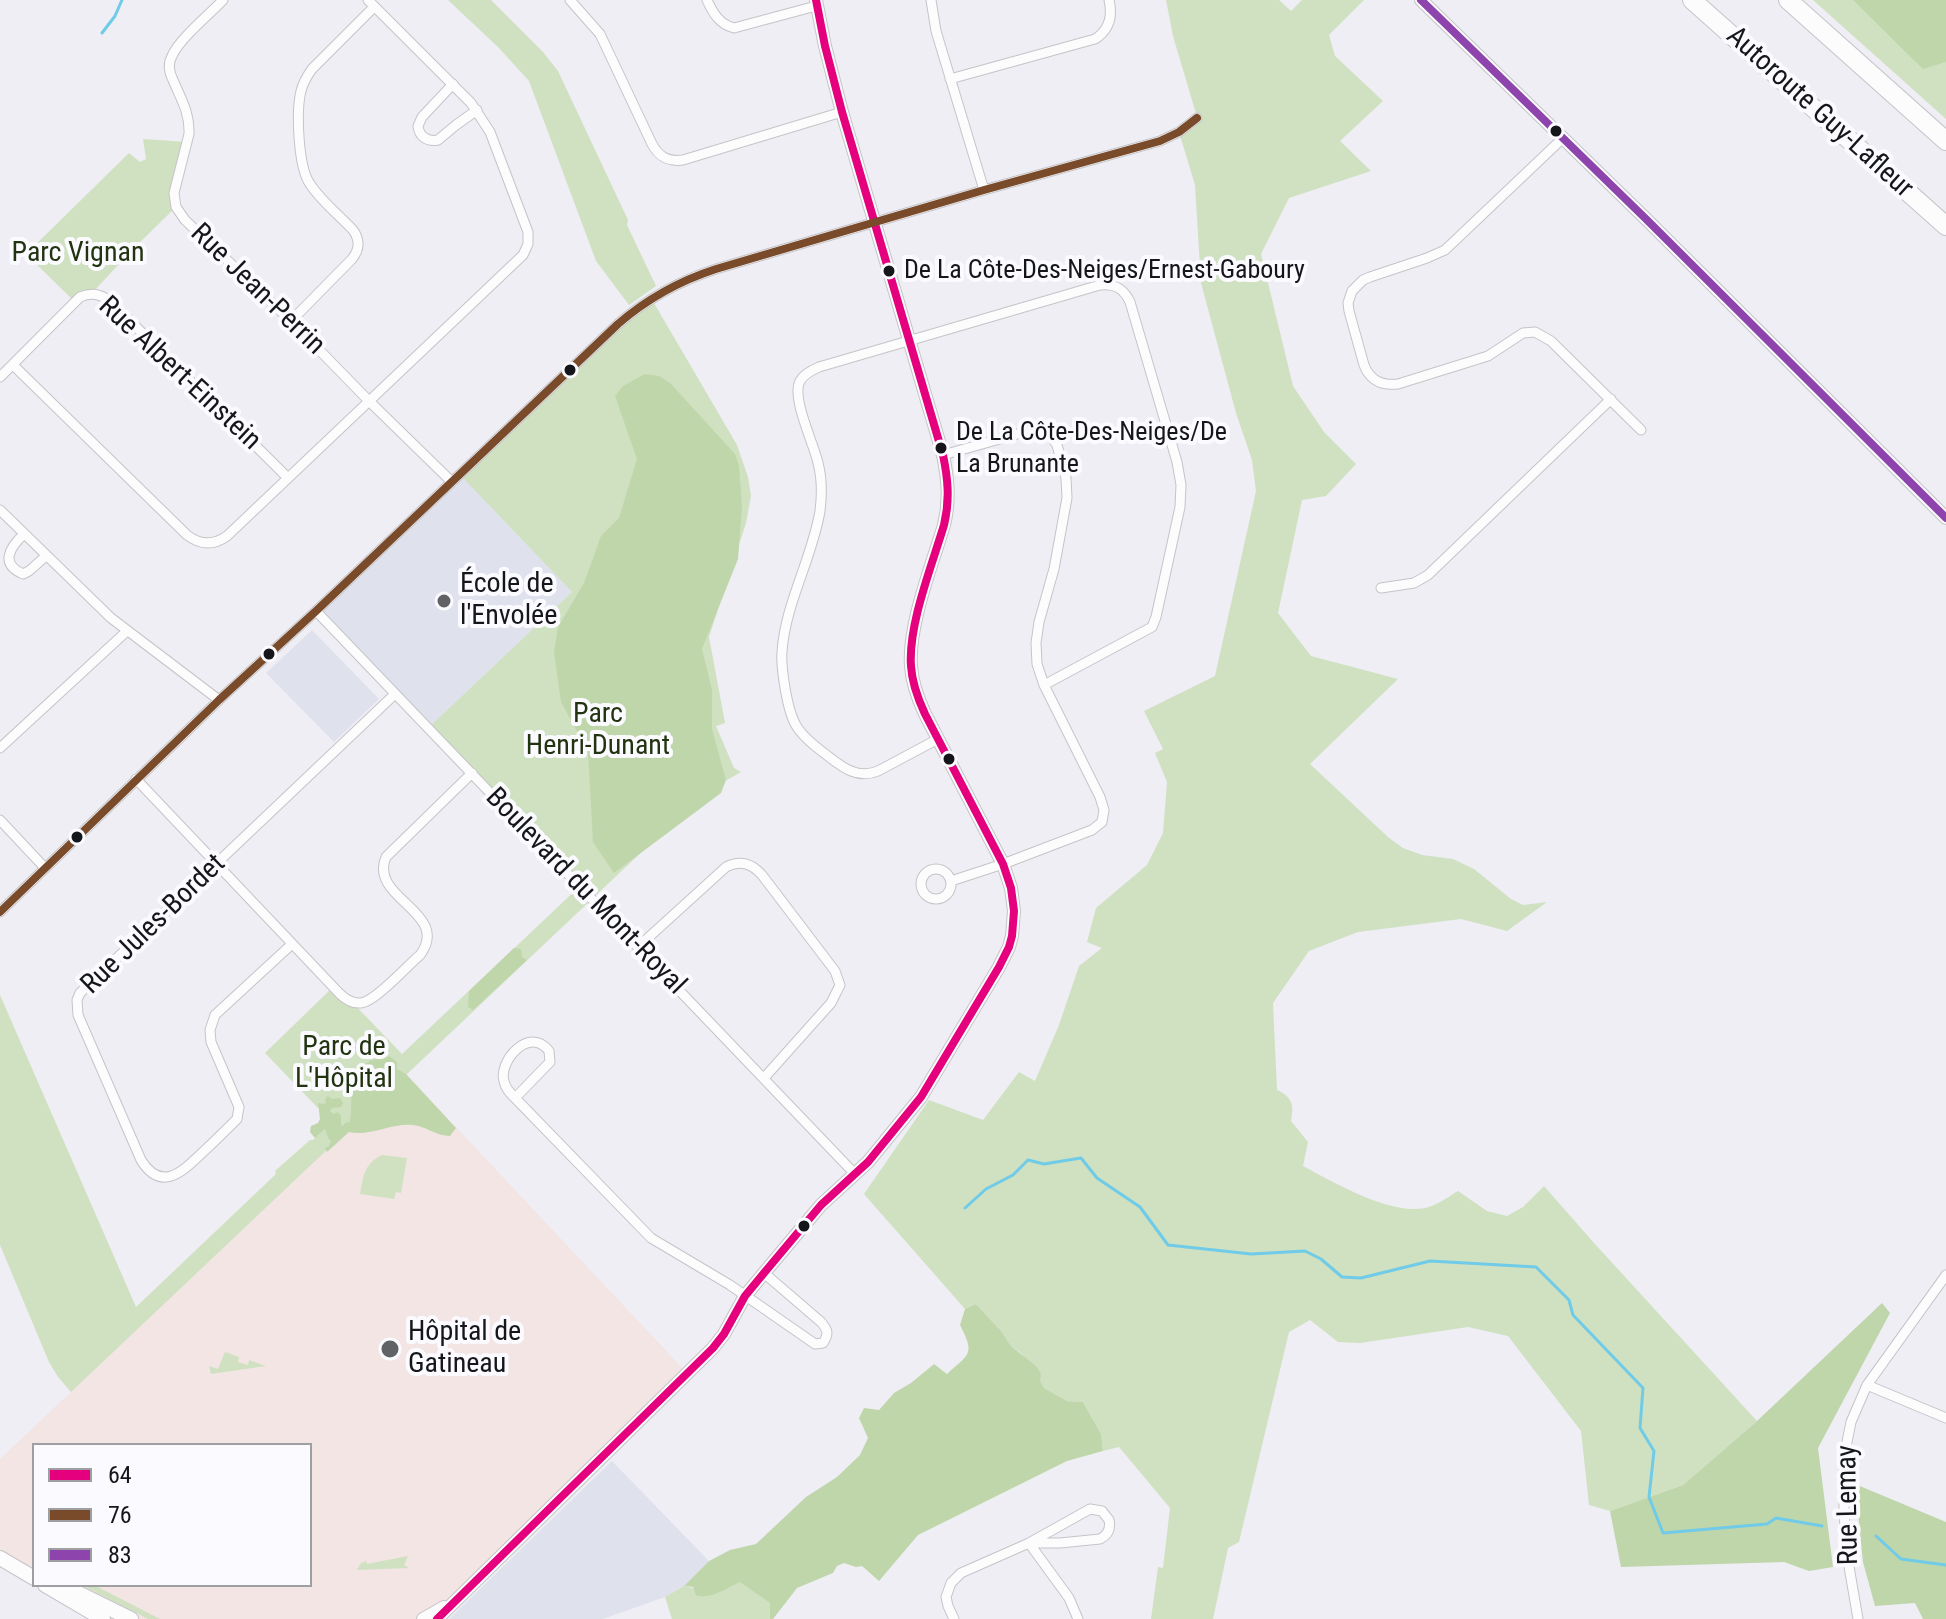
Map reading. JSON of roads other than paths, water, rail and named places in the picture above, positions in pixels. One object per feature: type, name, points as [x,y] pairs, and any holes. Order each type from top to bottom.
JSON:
[{"type":"highway","name":"Autoroute Guy-Lafleur","points":[[1692,0],[1946,226]]},
{"type":"highway","points":[[1788,0],[1946,141]]},
{"type":"main road","points":[[0,1556],[32,1570]]},
{"type":"main road","points":[[0,1556],[32,1577]]},
{"type":"main road","points":[[48,1587],[103,1619]]},
{"type":"main road","points":[[66,1587],[131,1619]]},
{"type":"street","name":"Rue Jean-Perrin","points":[[223,0],[178,46],[170,59],[171,75],[184,101],[189,125],[174,193],[180,214],[452,482]]},
{"type":"street","points":[[570,0],[595,25],[655,150],[667,160],[683,160],[842,112]]},
{"type":"street","points":[[437,1619],[706,1356],[764,1273],[821,1205],[868,1162],[921,1097],[1004,959],[1012,936],[1014,911],[1003,864],[915,689],[911,655],[914,628],[947,511],[949,486],[943,455],[842,112],[816,3],[734,28],[721,23],[707,0]]},
{"type":"street","points":[[931,0],[936,31],[984,190]]},
{"type":"street","points":[[950,79],[1095,39],[1109,24],[1109,0]]},
{"type":"street","points":[[1421,0],[1946,518]]},
{"type":"street","points":[[13,365],[187,535],[200,543],[214,543],[227,536],[523,255],[528,244],[528,232],[490,132],[477,110],[371,3],[312,69],[300,93],[301,160],[305,176],[353,230],[358,248],[352,259],[291,321]]},
{"type":"street","points":[[453,84],[419,122],[418,130],[422,136],[427,140],[438,140],[477,110]]},
{"type":"street","points":[[0,912],[219,700],[618,324],[659,293],[716,269],[1160,141],[1197,118]]},
{"type":"street","points":[[1563,138],[1445,250],[1363,280],[1349,296],[1349,311],[1364,365],[1378,382],[1398,384],[1488,356],[1523,333],[1535,332],[1551,341],[1641,430]]},
{"type":"street","points":[[938,739],[878,771],[864,774],[851,772],[807,741],[798,731],[788,708],[781,663],[784,634],[817,526],[821,500],[818,461],[798,396],[800,381],[805,374],[819,367],[1100,285],[1111,285],[1123,291],[1130,302],[1177,462],[1181,485],[1180,507],[1155,622],[1148,630],[1044,685]]},
{"type":"street","name":"Rue Albert-Einstein","points":[[0,377],[80,297],[92,293],[99,295],[110,301],[287,477]]},
{"type":"street","points":[[1381,588],[1414,583],[1428,575],[1611,399]]},
{"type":"street","points":[[943,455],[1035,429],[1049,434],[1057,445],[1066,478],[1067,498],[1054,569],[1037,632],[1037,664],[1044,685],[1103,803],[1102,822],[1092,830],[951,881]]},
{"type":"street","points":[[0,510],[127,631],[219,700]]},
{"type":"street","points":[[24,534],[6,552],[7,564],[19,574],[26,574],[46,556]]},
{"type":"street","name":"Boulevard du Mont-Royal","points":[[316,611],[854,1173]]},
{"type":"street","points":[[0,748],[127,631]]},
{"type":"street","name":"Rue Jules-Bordet","points":[[292,944],[211,1022],[211,1042],[239,1107],[237,1119],[178,1175],[163,1177],[149,1172],[78,1015],[77,1000],[86,986],[395,694]]},
{"type":"street","points":[[136,779],[344,998],[356,1003],[369,1001],[411,963],[425,948],[427,938],[419,917],[387,883],[383,863],[390,851],[472,773]]},
{"type":"street","points":[[0,820],[45,868]]},
{"type":"street","points":[[638,947],[726,867],[738,862],[745,863],[762,875],[835,971],[840,985],[831,1003],[764,1078]]},
{"type":"street","points":[[515,1098],[550,1062],[549,1051],[540,1042],[529,1041],[523,1045],[504,1067],[504,1082],[515,1098],[651,1238],[815,1344],[823,1343],[827,1331],[821,1322],[764,1273]]},
{"type":"street","name":"Rue Lemay","points":[[1858,1619],[1846,1549],[1843,1480],[1851,1422],[1867,1385],[1946,1275]]},
{"type":"street","points":[[1867,1385],[1946,1418]]},
{"type":"street","points":[[954,1619],[946,1597],[961,1573],[1029,1543],[1090,1509],[1102,1511],[1109,1520],[1109,1531],[1100,1539],[1029,1543]]},
{"type":"street","points":[[1029,1543],[1063,1589],[1078,1619]]},
{"type":"street","points":[[423,1619],[454,1602]]},
{"type":"waterway","points":[[102,33],[122,0]]},
{"type":"waterway","points":[[965,1208],[986,1189],[1013,1175],[1028,1160],[1044,1164],[1081,1158],[1097,1178],[1140,1207],[1168,1245],[1251,1254],[1305,1251],[1321,1259],[1342,1277],[1361,1278],[1430,1261],[1536,1267],[1569,1300],[1573,1315],[1643,1388],[1640,1428],[1654,1451],[1649,1497],[1663,1533],[1767,1524],[1776,1518],[1822,1526]]},
{"type":"waterway","points":[[1876,1536],[1901,1559],[1946,1565]]},
{"type":"place","name":"De La Côte-Des-Neiges/Ernest-Gaboury","points":[[889,271]]},
{"type":"place","name":"De La Côte-Des-Neiges/De La Brunante","points":[[941,448]]},
{"type":"place","name":"École de l'Envolée","points":[[444,601]]},
{"type":"place","name":"Hôpital de Gatineau","points":[[390,1349]]},
{"type":"park label","name":"Parc Vignan","points":[[78,254]]},
{"type":"park label","name":"Parc Henri-Dunant","points":[[598,731]]},
{"type":"park label","name":"Parc de L'Hôpital","points":[[344,1064]]}]
